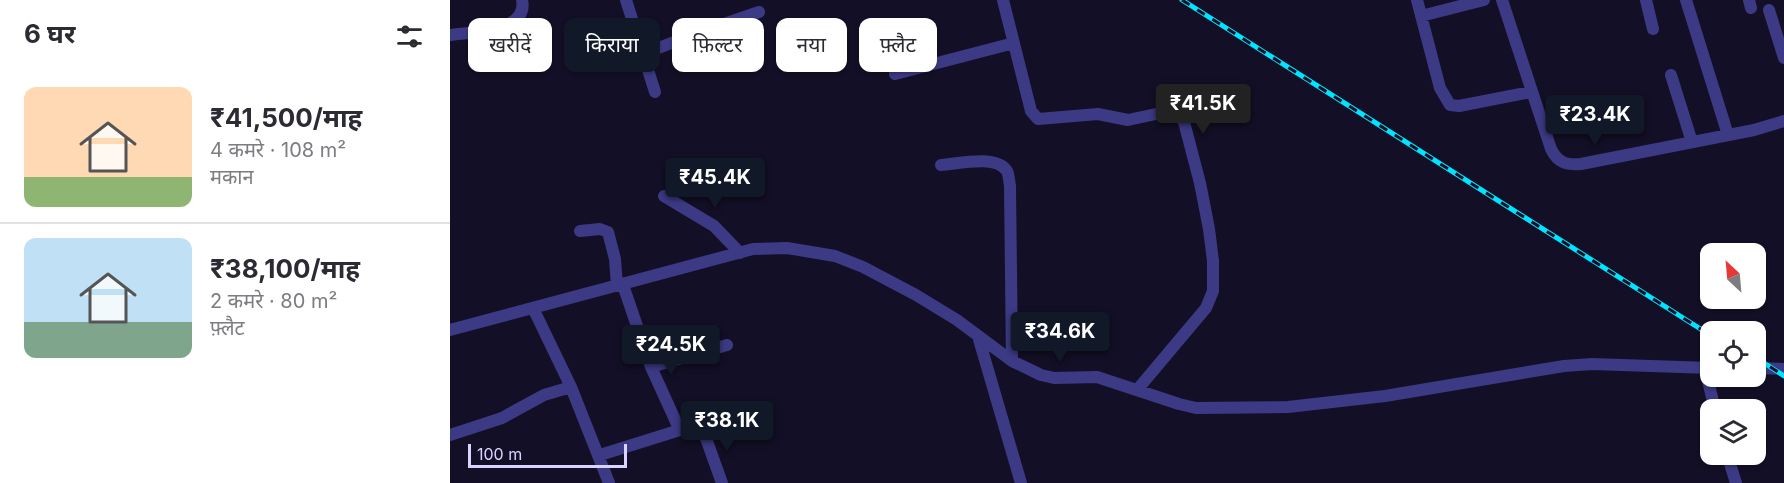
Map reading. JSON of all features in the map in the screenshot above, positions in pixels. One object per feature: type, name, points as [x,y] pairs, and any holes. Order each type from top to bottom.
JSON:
[{"type":"street","points":[[450,35],[509,25],[523,11],[522,0]]},
{"type":"street","points":[[626,0],[632,18]]},
{"type":"street","points":[[1003,0],[1031,111],[1038,119],[1098,114],[1128,120],[1170,111],[1177,113],[1184,122],[1209,229],[1213,261],[1213,291],[1206,308],[1137,390]]},
{"type":"street","points":[[1417,0],[1440,88],[1450,105],[1459,106],[1531,92]]},
{"type":"street","points":[[1421,16],[1484,0]]},
{"type":"street","points":[[1502,0],[1551,149],[1557,160],[1562,163],[1581,164],[1728,135],[1784,121]]},
{"type":"street","points":[[1646,0],[1653,29]]},
{"type":"street","points":[[1686,0],[1728,135]]},
{"type":"street","points":[[1769,10],[1784,58]]},
{"type":"street","points":[[660,47],[759,12]]},
{"type":"street","points":[[895,74],[1014,43]]},
{"type":"street","points":[[649,72],[655,92]]},
{"type":"street","points":[[1671,75],[1692,142]]},
{"type":"street","points":[[941,165],[989,161],[999,164],[1007,172],[1010,186],[1012,361]]},
{"type":"street","points":[[664,196],[714,226],[740,253]]},
{"type":"street","points":[[580,231],[600,229],[608,232],[620,285],[651,367],[673,417],[683,429]]},
{"type":"street","points":[[450,330],[753,249],[787,248],[835,256],[863,267],[916,295],[957,320],[1012,361],[1041,375],[1054,378],[1097,377],[1196,408],[1288,407],[1385,396],[1564,366],[1592,364],[1700,368]]},
{"type":"street","points":[[533,308],[571,387],[600,455],[609,483]]},
{"type":"street","points":[[978,336],[1021,483]]},
{"type":"street","points":[[651,367],[727,345]]},
{"type":"street","points":[[1766,368],[1784,369]]},
{"type":"street","points":[[450,435],[502,418],[544,395],[571,387]]},
{"type":"street","points":[[600,455],[683,429],[703,430],[751,417]]},
{"type":"street","points":[[703,430],[722,483]]},
{"type":"street","points":[[1730,465],[1736,483]]},
{"type":"railway","points":[[1182,0],[1700,329]]},
{"type":"railway","points":[[1766,364],[1784,376]]}]
